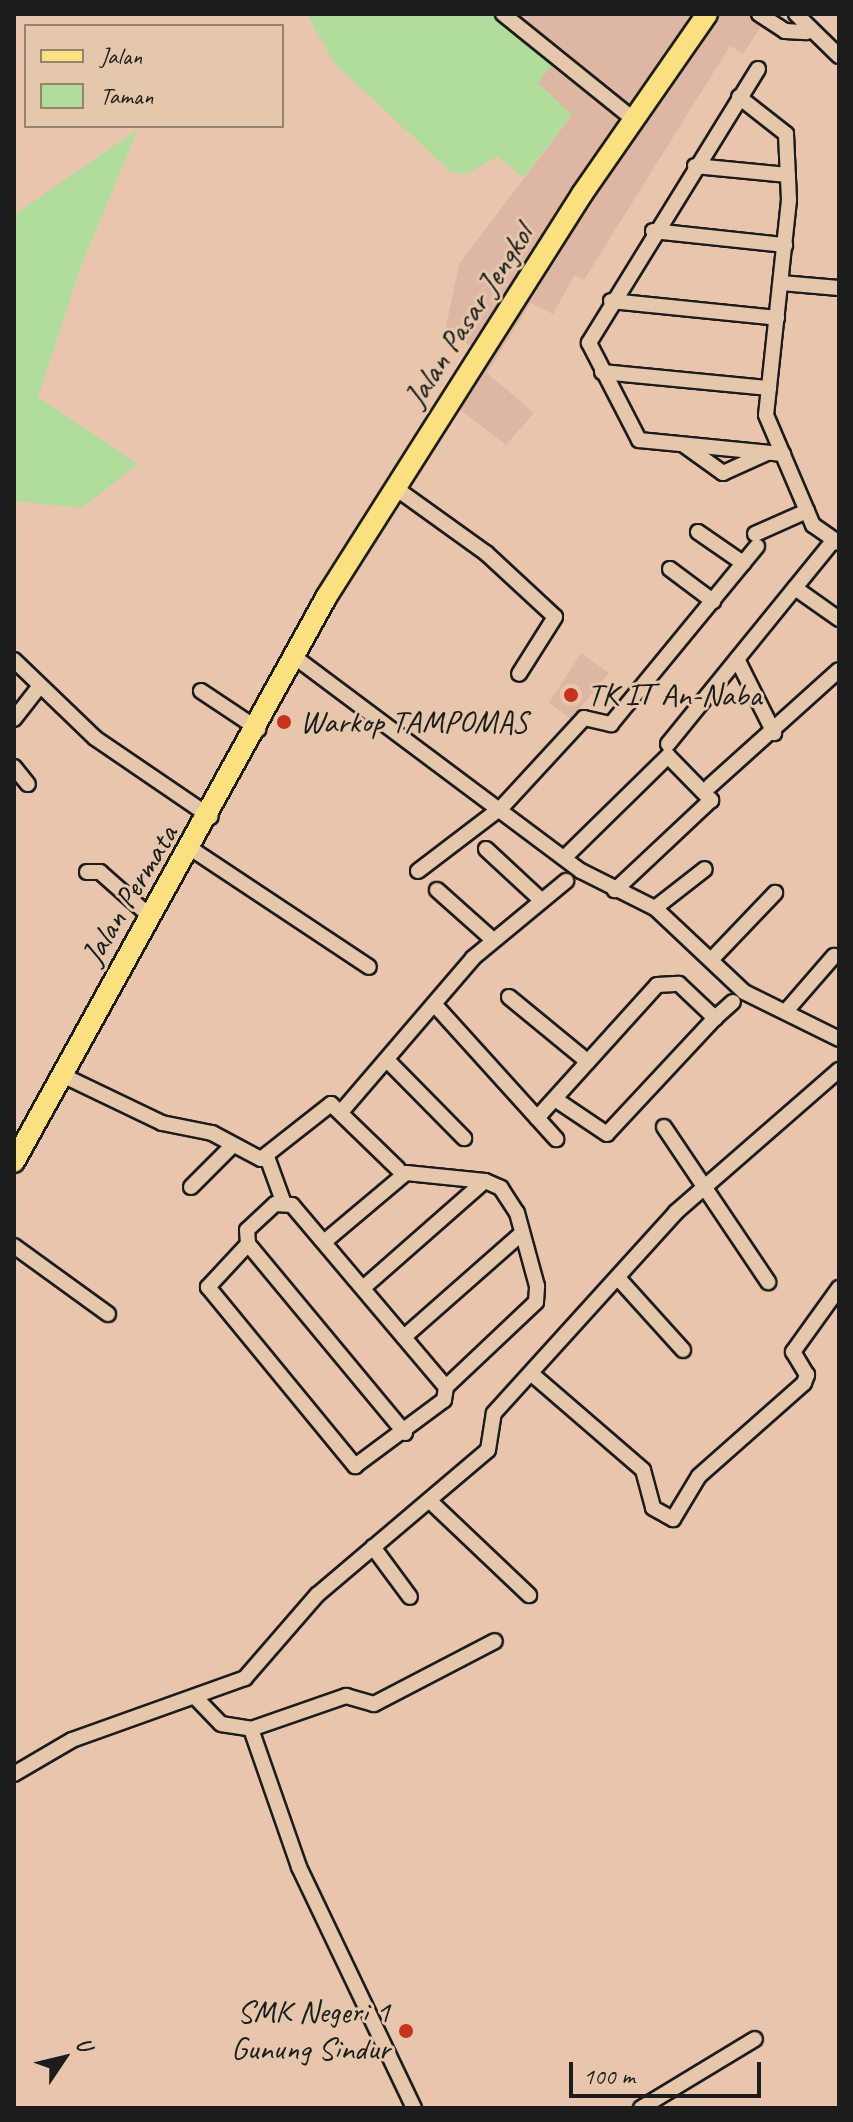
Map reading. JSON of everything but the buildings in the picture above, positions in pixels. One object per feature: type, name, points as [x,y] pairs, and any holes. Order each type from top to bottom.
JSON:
[{"type":"main road","name":"Jalan Pasar Jengkol","points":[[296,658],[394,487],[632,118],[707,14]]},
{"type":"main road","name":"Jalan Permata","points":[[14,1162],[193,850],[296,658]]},
{"type":"street","points":[[503,14],[632,118]]},
{"type":"street","points":[[759,14],[785,31],[807,32]]},
{"type":"street","points":[[796,14],[807,32],[839,56]]},
{"type":"street","points":[[758,69],[653,231],[589,343],[632,436],[783,454]]},
{"type":"street","points":[[668,744],[795,588],[837,542],[807,511],[766,415],[785,245],[788,175],[780,125],[739,97]]},
{"type":"street","points":[[695,166],[788,175]]},
{"type":"street","points":[[653,231],[785,245]]},
{"type":"street","points":[[781,283],[839,288]]},
{"type":"street","points":[[611,301],[777,318]]},
{"type":"street","points":[[602,372],[769,388]]},
{"type":"street","points":[[683,444],[723,473],[767,453]]},
{"type":"street","points":[[394,487],[486,553],[555,617],[519,674]]},
{"type":"street","points":[[418,871],[502,807],[584,718],[611,724],[743,563],[756,540],[807,511]]},
{"type":"street","points":[[698,532],[743,563]]},
{"type":"street","points":[[670,569],[713,601]]},
{"type":"street","points":[[795,588],[839,619]]},
{"type":"street","points":[[296,658],[502,807],[564,858],[615,890],[655,908],[744,992],[787,1010],[839,1039]]},
{"type":"street","points":[[737,659],[774,733]]},
{"type":"street","points":[[14,660],[95,738],[211,817]]},
{"type":"street","points":[[710,786],[774,733],[839,670]]},
{"type":"street","points":[[14,719],[39,687]]},
{"type":"street","points":[[201,691],[258,729]]},
{"type":"street","points":[[564,858],[668,756],[711,800],[615,890]]},
{"type":"street","points":[[14,767],[28,784]]},
{"type":"street","points":[[486,849],[540,899]]},
{"type":"street","points":[[193,850],[369,967]]},
{"type":"street","points":[[655,908],[705,869]]},
{"type":"street","points":[[87,872],[100,872],[152,918]]},
{"type":"street","points":[[342,1111],[492,939],[566,881]]},
{"type":"street","points":[[437,890],[492,939]]},
{"type":"street","points":[[711,960],[775,893]]},
{"type":"street","points":[[787,1010],[834,956]]},
{"type":"street","points":[[537,1118],[666,980],[715,1018]]},
{"type":"street","points":[[509,997],[588,1062]]},
{"type":"street","points":[[555,1099],[607,1134],[733,1002]]},
{"type":"street","points":[[435,1005],[556,1139]]},
{"type":"street","points":[[387,1060],[464,1138]]},
{"type":"street","points":[[14,1774],[72,1740],[245,1678],[305,1607],[373,1547],[432,1503],[488,1450],[491,1417],[533,1375],[594,1296],[618,1278],[705,1186],[839,1070]]},
{"type":"street","points":[[62,1075],[162,1123],[267,1157]]},
{"type":"street","points":[[267,1157],[322,1105],[342,1111],[398,1169]]},
{"type":"street","points":[[664,1127],[768,1282]]},
{"type":"street","points":[[191,1187],[233,1145]]},
{"type":"street","points":[[267,1157],[283,1201],[324,1242],[446,1387]]},
{"type":"street","points":[[248,1244],[211,1276],[213,1294],[355,1466],[405,1433],[444,1400],[446,1387],[536,1302],[522,1233],[501,1188],[485,1181],[406,1173],[324,1242]]},
{"type":"street","points":[[363,1288],[485,1181]]},
{"type":"street","points":[[283,1201],[247,1230],[248,1244],[405,1433]]},
{"type":"street","points":[[404,1337],[522,1233]]},
{"type":"street","points":[[14,1246],[108,1314]]},
{"type":"street","points":[[618,1278],[683,1350]]},
{"type":"street","points":[[533,1375],[643,1470],[653,1508],[673,1519],[699,1476],[804,1383],[807,1375],[793,1352],[839,1288]]},
{"type":"street","points":[[432,1503],[529,1595]]},
{"type":"street","points":[[373,1547],[410,1597]]},
{"type":"street","points":[[195,1697],[221,1724],[251,1729],[346,1696],[374,1704],[495,1641]]},
{"type":"street","points":[[251,1729],[299,1867],[414,2108]]},
{"type":"street","points":[[651,2105],[755,2039]]},
{"type":"shaded area","points":[[506,14],[769,14],[743,54],[730,46],[584,280],[574,276],[553,314],[531,303],[487,373],[534,413],[506,445],[450,402],[478,350],[445,332],[459,264],[572,115],[537,83],[556,59]]},
{"type":"shaded area","name":"TK IT An-Naba","points":[[581,653],[609,673],[571,719],[549,703]]},
{"type":"green space","points":[[307,14],[506,14],[557,58],[538,83],[572,115],[523,178],[498,156],[467,174],[451,172],[334,63]]},
{"type":"green space","points":[[138,129],[81,266],[38,397],[138,464],[82,508],[14,501],[14,215]]},
{"type":"place","name":"TK IT An-Naba","points":[[571,695]]},
{"type":"place","name":"Warkop TAMPOMAS","points":[[284,722]]},
{"type":"place","name":"SMK Negeri 1 Gunung Sindur","points":[[406,2031]]}]
